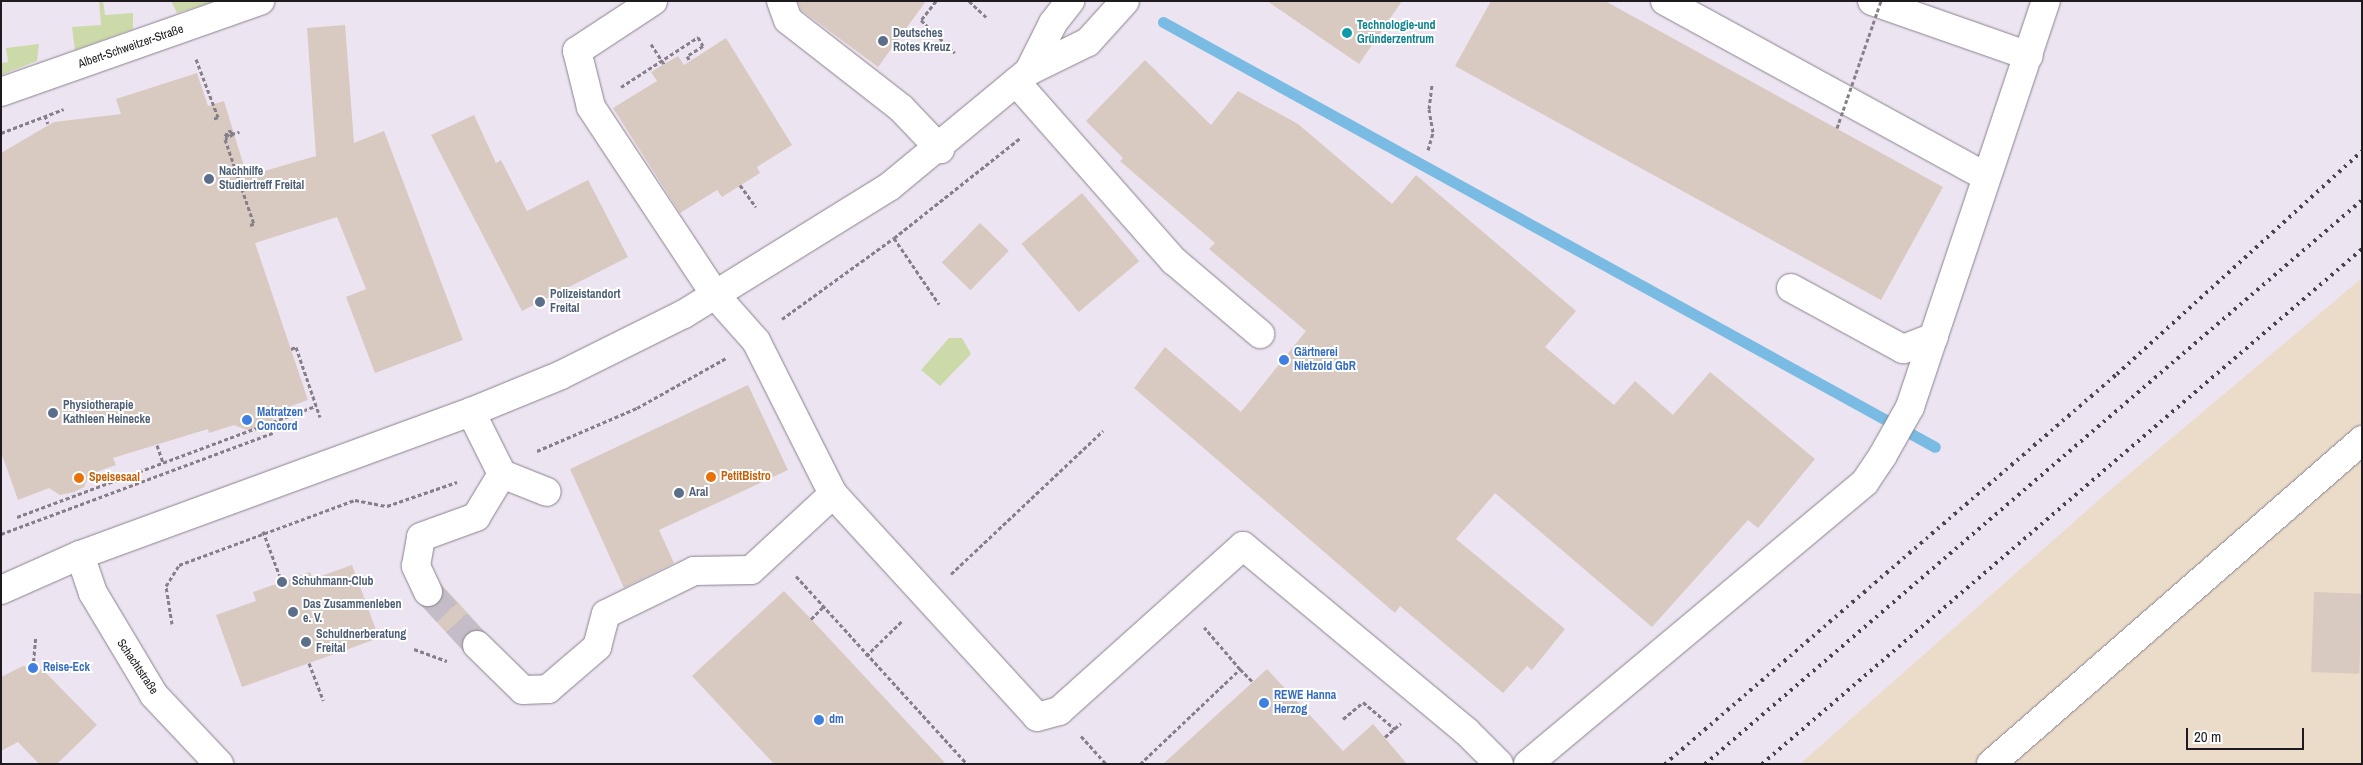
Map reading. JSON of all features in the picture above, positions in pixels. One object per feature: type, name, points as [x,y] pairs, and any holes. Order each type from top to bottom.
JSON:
[{"type":"street","name":"Albert-Schweitzer-Straße","points":[[1,92],[260,1]]},
{"type":"street","points":[[652,1],[577,51],[591,107],[716,296],[756,341],[833,494],[1037,717],[1058,711],[1243,546],[1467,732],[1499,764]]},
{"type":"street","points":[[782,1],[788,20],[901,108],[940,149]]},
{"type":"street","points":[[1023,77],[1053,23],[1070,1]]},
{"type":"street","points":[[1,590],[80,555],[471,412],[561,375],[716,296],[889,187],[940,149],[1023,77],[1088,42],[1125,1]]},
{"type":"street","points":[[1665,1],[1985,176]]},
{"type":"street","points":[[1872,1],[2029,56]]},
{"type":"street","points":[[1528,764],[1865,482],[1883,455],[1910,407],[1985,176],[2029,56],[2046,1]]},
{"type":"street","points":[[1023,77],[1174,261],[1260,334]]},
{"type":"street","points":[[1791,288],[1903,349],[1934,337]]},
{"type":"street","points":[[471,412],[502,474],[547,492]]},
{"type":"street","points":[[1991,764],[2362,440]]},
{"type":"street","points":[[428,592],[416,566],[421,537],[476,517],[502,474]]},
{"type":"street","points":[[477,645],[524,690],[548,689],[597,647],[606,614],[694,571],[751,570],[833,494]]},
{"type":"street","name":"Schachtstraße","points":[[80,555],[93,593],[149,687],[219,764]]},
{"type":"path","points":[[969,1],[988,19]]},
{"type":"path","points":[[1837,128],[1880,1]]},
{"type":"path","points":[[935,2],[921,20],[955,54]]},
{"type":"path","points":[[591,107],[698,37],[703,46],[687,56],[690,61]]},
{"type":"path","points":[[196,57],[218,117],[213,119]]},
{"type":"path","points":[[1428,150],[1433,132],[1429,109],[1432,84]]},
{"type":"path","points":[[239,132],[225,139],[254,224],[249,225]]},
{"type":"path","points":[[740,185],[756,207]]},
{"type":"path","points":[[894,238],[939,304]]},
{"type":"path","points":[[291,349],[296,347],[320,417]]},
{"type":"path","points":[[17,517],[316,406]]},
{"type":"path","points":[[866,656],[1103,432]]},
{"type":"path","points":[[1,534],[273,433]]},
{"type":"path","points":[[157,445],[163,462]]},
{"type":"path","points":[[263,531],[282,582]]},
{"type":"path","points":[[796,577],[866,656],[967,764]]},
{"type":"path","points":[[811,619],[824,607]]},
{"type":"path","points":[[1198,621],[1253,682]]},
{"type":"path","points":[[33,668],[36,636]]},
{"type":"path","points":[[309,663],[323,700]]},
{"type":"path","points":[[1140,764],[1240,669]]},
{"type":"path","points":[[1343,719],[1363,702],[1394,729],[1385,737]]},
{"type":"shaded area","points":[[2362,278],[2362,764],[1800,764],[2109,491]]},
{"type":"green space","points":[[99,1],[103,1],[105,15],[133,13],[133,29],[75,50],[72,27],[101,25]]},
{"type":"green space","points":[[171,1],[215,1],[177,13]]},
{"type":"green space","points":[[39,44],[37,61],[1,75],[1,63],[8,62],[6,48]]},
{"type":"green space","points":[[949,338],[962,338],[971,354],[940,386],[921,370]]},
{"type":"building","points":[[798,1],[926,1],[878,67],[801,10]]},
{"type":"building","name":"Technologie-und Gründerzentrum","points":[[1267,1],[1402,1],[1359,64]]},
{"type":"building","points":[[1491,1],[1605,1],[1943,187],[1881,300],[1455,66]]},
{"type":"building","points":[[345,25],[354,143],[384,131],[463,340],[375,373],[346,297],[366,289],[337,217],[255,243],[308,400],[277,411],[271,422],[260,427],[247,430],[234,425],[209,433],[208,429],[113,458],[116,465],[90,474],[84,487],[74,492],[60,495],[49,488],[18,500],[1,452],[1,153],[54,122],[121,114],[116,99],[197,73],[208,106],[224,101],[247,176],[316,156],[307,28]]},
{"type":"building","points":[[726,38],[792,145],[757,167],[760,173],[722,197],[717,190],[680,213],[613,108],[657,81],[651,72],[678,56],[684,65]]},
{"type":"building","points":[[1145,60],[1211,125],[1238,91],[1298,124],[1392,204],[1416,175],[1576,311],[1545,347],[1614,405],[1635,381],[1673,415],[1710,372],[1815,459],[1758,528],[1748,520],[1652,627],[1495,493],[1456,539],[1565,629],[1532,670],[1527,666],[1503,693],[1400,606],[1395,613],[1134,388],[1165,347],[1241,412],[1306,331],[1209,249],[1215,243],[1120,161],[1123,158],[1086,121]]},
{"type":"building","points":[[474,115],[496,163],[501,160],[527,211],[588,180],[628,257],[522,311],[431,135]]},
{"type":"building","points":[[1082,193],[1139,261],[1079,312],[1021,244]]},
{"type":"building","points":[[980,223],[1009,251],[971,290],[942,263]]},
{"type":"building","points":[[748,385],[788,470],[659,530],[674,563],[624,588],[570,469]]},
{"type":"building","points":[[352,565],[379,638],[242,687],[216,615],[256,601],[253,592],[310,572],[313,579]]},
{"type":"building","points":[[441,584],[486,633],[473,630],[466,634],[463,651],[421,605],[434,606],[440,601]]},
{"type":"building","name":"dm","points":[[784,591],[946,764],[774,764],[692,676]]},
{"type":"building","points":[[2314,592],[2362,594],[2359,674],[2311,672]]},
{"type":"building","points":[[23,666],[43,670],[97,725],[57,764],[39,764],[18,742],[1,751],[1,677]]},
{"type":"building","name":"REWE Hanna Herzog","points":[[1267,669],[1343,751],[1373,724],[1407,764],[1163,764]]},
{"type":"waterway","points":[[1163,22],[1935,447]]},
{"type":"tunnel","points":[[428,592],[477,645]]},
{"type":"railway","points":[[1665,764],[2117,374],[2362,151]]},
{"type":"railway","points":[[1705,764],[2362,200]]},
{"type":"railway","points":[[1762,764],[2362,249]]},
{"type":"place","name":"Technologie-und Gründerzentrum","points":[[1347,33]]},
{"type":"place","name":"Deutsches Rotes Kreuz","points":[[883,41]]},
{"type":"place","name":"Nachhilfe Studiertreff Freital","points":[[209,179]]},
{"type":"place","name":"Polizeistandort Freital","points":[[540,302]]},
{"type":"place","name":"Gärtnerei Nietzold GbR","points":[[1284,360]]},
{"type":"place","name":"Physiotherapie Kathleen Heinecke","points":[[53,413]]},
{"type":"place","name":"Matratzen Concord","points":[[247,420]]},
{"type":"place","name":"PetitBistro","points":[[711,477]]},
{"type":"place","name":"Speisesaal","points":[[79,478]]},
{"type":"place","name":"Aral","points":[[679,493]]},
{"type":"place","name":"Schuhmann-Club","points":[[282,582]]},
{"type":"place","name":"Das Zusammenleben e. V.","points":[[293,612]]},
{"type":"place","name":"Schuldnerberatung Freital","points":[[306,642]]},
{"type":"place","name":"Reise-Eck","points":[[33,668]]},
{"type":"place","name":"REWE Hanna Herzog","points":[[1264,703]]},
{"type":"place","name":"dm","points":[[819,720]]}]
